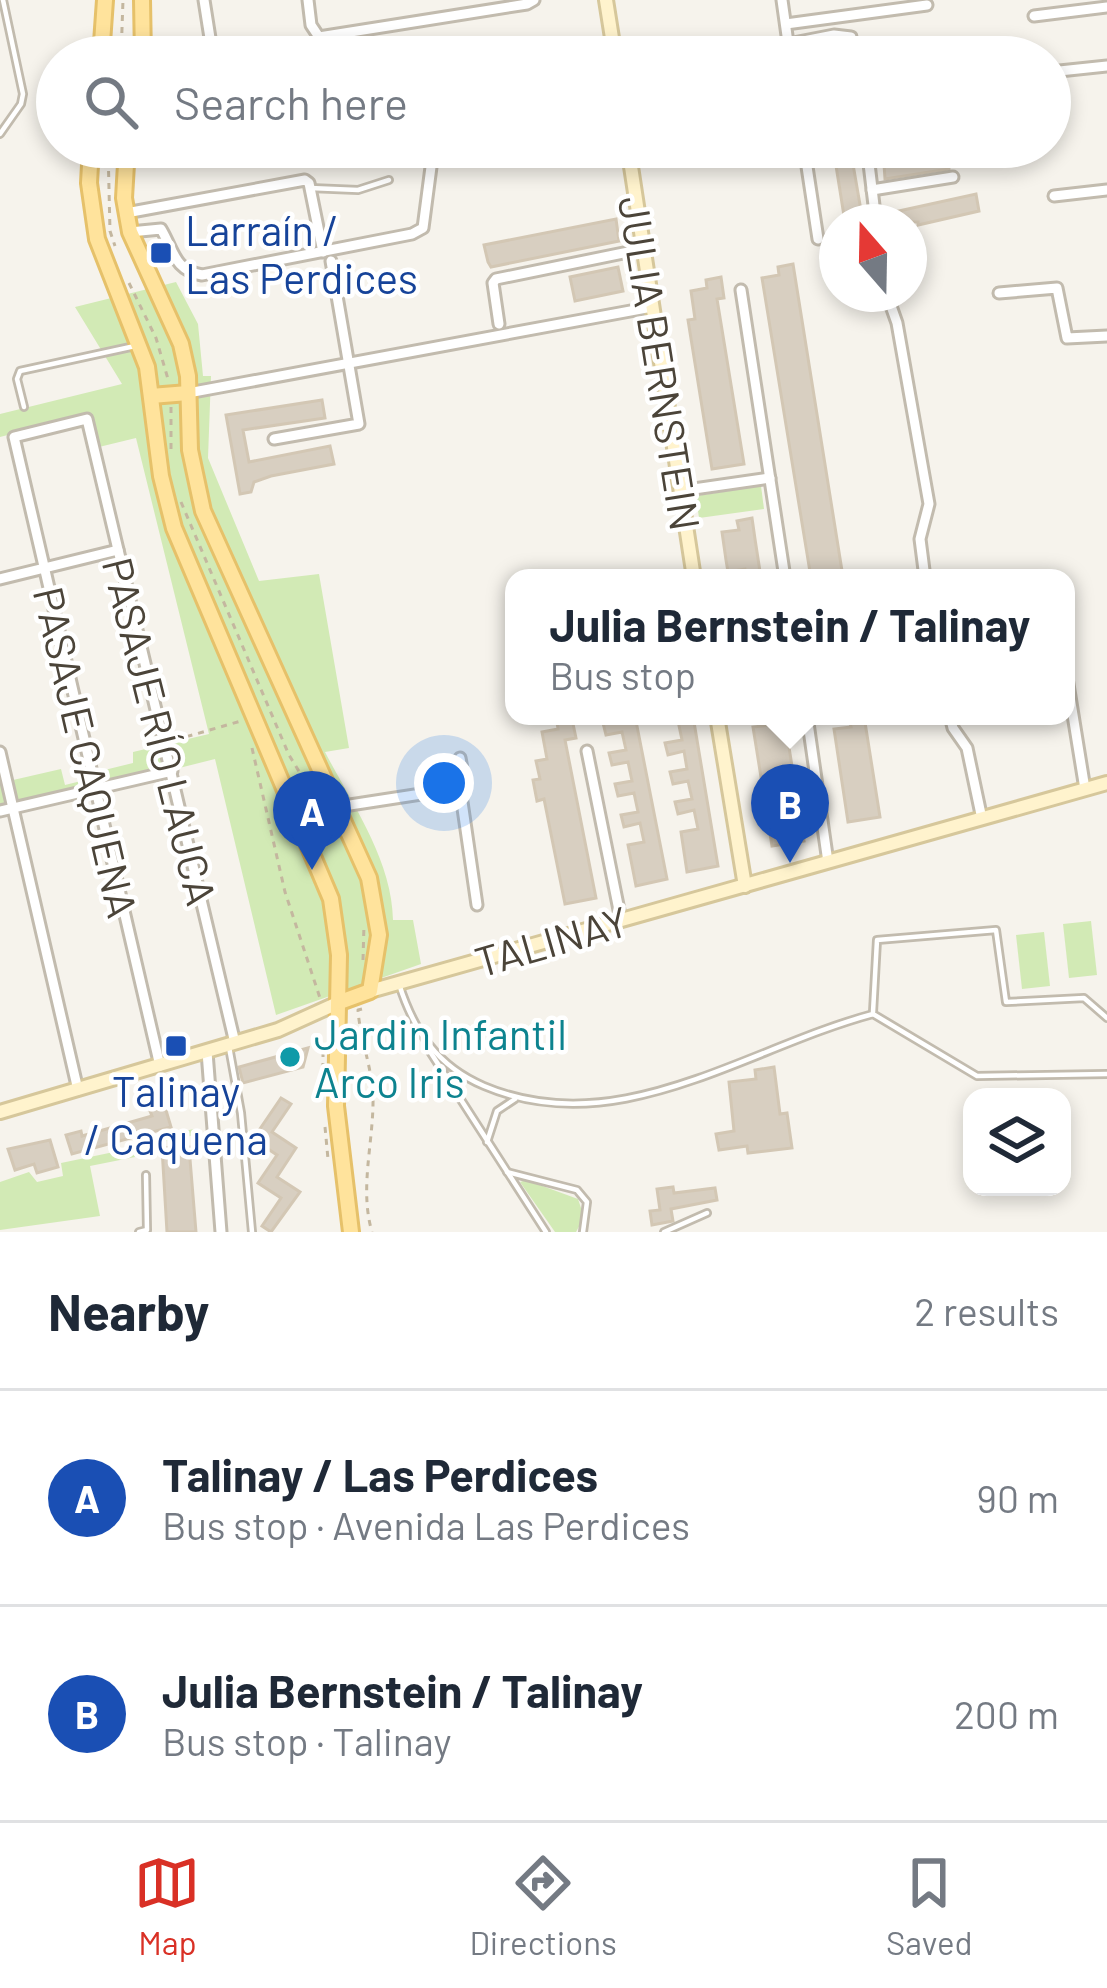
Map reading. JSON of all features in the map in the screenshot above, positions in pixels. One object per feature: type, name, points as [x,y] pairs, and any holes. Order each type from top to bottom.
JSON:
[{"type":"main road","points":[[102,36],[105,0]]},
{"type":"main road","points":[[142,0],[143,36]]},
{"type":"main road","points":[[90,168],[97,239],[140,345],[174,528],[331,899],[340,1002],[335,1106],[351,1232]]},
{"type":"main road","points":[[126,168],[130,232],[176,328],[185,360],[190,449],[203,512],[363,860],[376,902],[379,934],[374,997]]},
{"type":"main road","points":[[151,396],[188,393]]},
{"type":"main road","name":"TALINAY","points":[[340,1002],[374,997]]},
{"type":"street","points":[[204,0],[210,36]]},
{"type":"street","points":[[308,0],[318,36]]},
{"type":"street","points":[[325,36],[534,0]]},
{"type":"street","points":[[606,0],[612,36]]},
{"type":"street","points":[[782,0],[787,36]]},
{"type":"street","points":[[843,0],[846,16]]},
{"type":"street","points":[[786,24],[927,5]]},
{"type":"street","points":[[1034,16],[1107,8]]},
{"type":"street","points":[[1071,70],[1107,66]]},
{"type":"street","points":[[130,232],[161,229],[176,262],[202,275],[327,256],[423,228],[431,168]]},
{"type":"street","name":"JULIA BERNSTEIN","points":[[631,168],[693,569]]},
{"type":"street","points":[[807,168],[818,239]]},
{"type":"street","points":[[869,168],[874,204]]},
{"type":"street","points":[[872,190],[953,177]]},
{"type":"street","points":[[126,213],[305,180],[351,364],[359,424],[274,440]]},
{"type":"street","points":[[1054,196],[1107,190]]},
{"type":"street","points":[[499,324],[493,283],[503,275],[643,249]]},
{"type":"street","points":[[1000,293],[1057,288],[1067,338],[1107,336]]},
{"type":"street","points":[[741,290],[784,569]]},
{"type":"street","points":[[188,393],[652,307]]},
{"type":"street","points":[[893,312],[928,504],[920,539],[924,569]]},
{"type":"street","name":"PASAJE CAQUENA","points":[[87,419],[14,437],[160,1066]]},
{"type":"street","name":"PASAJE RÍO LAUCA","points":[[87,419],[232,1044]]},
{"type":"street","points":[[680,491],[770,478]]},
{"type":"street","points":[[0,579],[118,550]]},
{"type":"street","points":[[718,725],[745,886]]},
{"type":"street","points":[[808,725],[828,862]]},
{"type":"street","points":[[952,725],[967,748],[982,819]]},
{"type":"street","points":[[1075,725],[1085,789]]},
{"type":"street","points":[[587,751],[621,920]]},
{"type":"street","points":[[0,752],[6,810],[78,1090]]},
{"type":"street","points":[[460,758],[477,905]]},
{"type":"street","points":[[6,810],[172,771]]},
{"type":"street","name":"TALINAY","points":[[374,997],[399,982],[1107,783]]},
{"type":"street","points":[[337,807],[460,788]]},
{"type":"street","name":"TALINAY","points":[[2,1112],[295,1024],[340,1002]]},
{"type":"street","points":[[207,1052],[221,1232]]},
{"type":"street","points":[[0,1094],[2,1112]]},
{"type":"lane","points":[[0,134],[23,94],[3,0]]},
{"type":"lane","points":[[310,188],[358,190],[389,180]]},
{"type":"lane","points":[[24,406],[17,379],[20,371],[140,345]]},
{"type":"lane","points":[[873,1014],[877,940],[997,930],[1006,1001],[1084,998],[1107,1018]]},
{"type":"lane","points":[[399,982],[424,1041],[546,1232]]},
{"type":"lane","points":[[424,1041],[466,1078],[517,1098],[565,1106],[637,1097],[704,1077],[818,1029],[873,1014],[977,1076],[1105,1072],[1107,1063]]},
{"type":"lane","points":[[232,1044],[252,1232]]},
{"type":"lane","points":[[487,1142],[497,1111],[517,1098]]},
{"type":"lane","points":[[507,1172],[577,1190],[587,1202],[583,1232]]},
{"type":"lane","points":[[139,1232],[147,1230],[146,1175]]},
{"type":"lane","points":[[664,1232],[707,1213]]},
{"type":"path","points":[[122,36],[123,0]]},
{"type":"path","points":[[165,743],[257,723],[252,756],[290,911],[320,998]]},
{"type":"path","points":[[372,1232],[367,1204],[373,1094],[358,1010],[374,997]]},
{"type":"green space","points":[[176,282],[198,324],[203,376],[211,376],[208,458],[259,581],[319,574],[349,748],[325,752],[378,854],[393,920],[413,920],[421,964],[276,1015],[215,759],[0,813],[0,783],[61,769],[65,785],[85,780],[84,775],[133,763],[133,752],[209,734],[136,438],[99,447],[89,414],[0,437],[0,414],[122,384],[75,307]]},
{"type":"green space","points":[[761,486],[764,509],[699,518],[696,496]]},
{"type":"green space","points":[[1091,921],[1097,975],[1069,978],[1063,924]]},
{"type":"green space","points":[[1044,932],[1050,986],[1022,989],[1016,935]]},
{"type":"green space","points":[[194,1129],[195,1135],[134,1148],[135,1157],[90,1166],[100,1216],[0,1230],[0,1182],[29,1172],[37,1182],[63,1176],[61,1163]]},
{"type":"green space","points":[[526,1180],[578,1199],[584,1217],[576,1232],[555,1232],[520,1182]]},
{"type":"building","points":[[836,168],[854,168],[860,204],[842,204]]},
{"type":"building","points":[[884,168],[949,168],[949,169],[885,179]]},
{"type":"building","points":[[976,194],[979,211],[927,223],[927,205]]},
{"type":"building","points":[[616,219],[619,241],[491,267],[488,262],[484,245]]},
{"type":"building","points":[[793,264],[842,569],[810,569],[762,278],[779,275],[778,267]]},
{"type":"building","points":[[618,267],[623,291],[575,301],[570,277]]},
{"type":"building","points":[[721,277],[724,298],[717,299],[744,464],[712,469],[688,320],[695,319],[691,291],[707,288],[706,280]]},
{"type":"building","points":[[322,400],[325,418],[243,430],[249,462],[330,446],[334,464],[271,476],[254,482],[251,492],[240,494],[226,415]]},
{"type":"building","points":[[752,518],[760,569],[728,569],[722,532],[739,530],[737,521]]},
{"type":"building","points":[[557,725],[573,725],[576,738],[565,740],[596,898],[565,904],[544,799],[537,801],[533,780],[540,779],[536,761],[547,759],[542,732],[558,729]]},
{"type":"building","points":[[604,725],[637,725],[667,879],[636,886],[628,845],[644,842],[640,823],[624,827],[621,815],[638,812],[634,793],[618,796],[615,784],[632,781],[628,762],[612,765],[609,753],[626,750],[622,732],[606,735]]},
{"type":"building","points":[[679,725],[694,725],[718,866],[687,872],[681,832],[698,829],[694,810],[678,814],[675,802],[692,799],[688,781],[673,784],[670,772],[687,769],[684,751],[668,755],[665,743],[682,740]]},
{"type":"building","points":[[785,725],[804,841],[772,846],[753,727]]},
{"type":"building","points":[[865,725],[880,817],[848,822],[834,729]]},
{"type":"building","name":"Jardin Infantil Arco Iris","points":[[308,1048],[303,1067],[243,1083],[239,1067]]},
{"type":"building","points":[[774,1067],[780,1114],[787,1113],[792,1148],[748,1153],[747,1146],[719,1150],[716,1134],[734,1131],[729,1082],[756,1079],[755,1070]]},
{"type":"building","points":[[281,1098],[291,1104],[272,1132],[296,1148],[277,1177],[300,1192],[271,1232],[262,1226],[281,1198],[258,1183],[277,1155],[253,1139]]},
{"type":"building","points":[[165,1107],[171,1127],[72,1154],[66,1135],[81,1131],[82,1136],[152,1116],[150,1111]]},
{"type":"building","points":[[50,1140],[58,1167],[37,1173],[34,1164],[15,1170],[8,1149]]},
{"type":"building","points":[[189,1147],[196,1232],[167,1232],[162,1148]]},
{"type":"building","points":[[673,1187],[674,1193],[715,1188],[717,1200],[671,1209],[673,1221],[652,1225],[650,1211],[660,1210],[657,1189]]},
{"type":"place","name":"Larraín / Las Perdices","points":[[161,253]]},
{"type":"place","name":"Julia Bernstein / Talinay","points":[[790,863]]},
{"type":"place","name":"Talinay / Las Perdices","points":[[312,870]]},
{"type":"place","name":"Talinay / Caquena","points":[[176,1046]]},
{"type":"place","name":"Jardin Infantil Arco Iris","points":[[290,1057]]}]
